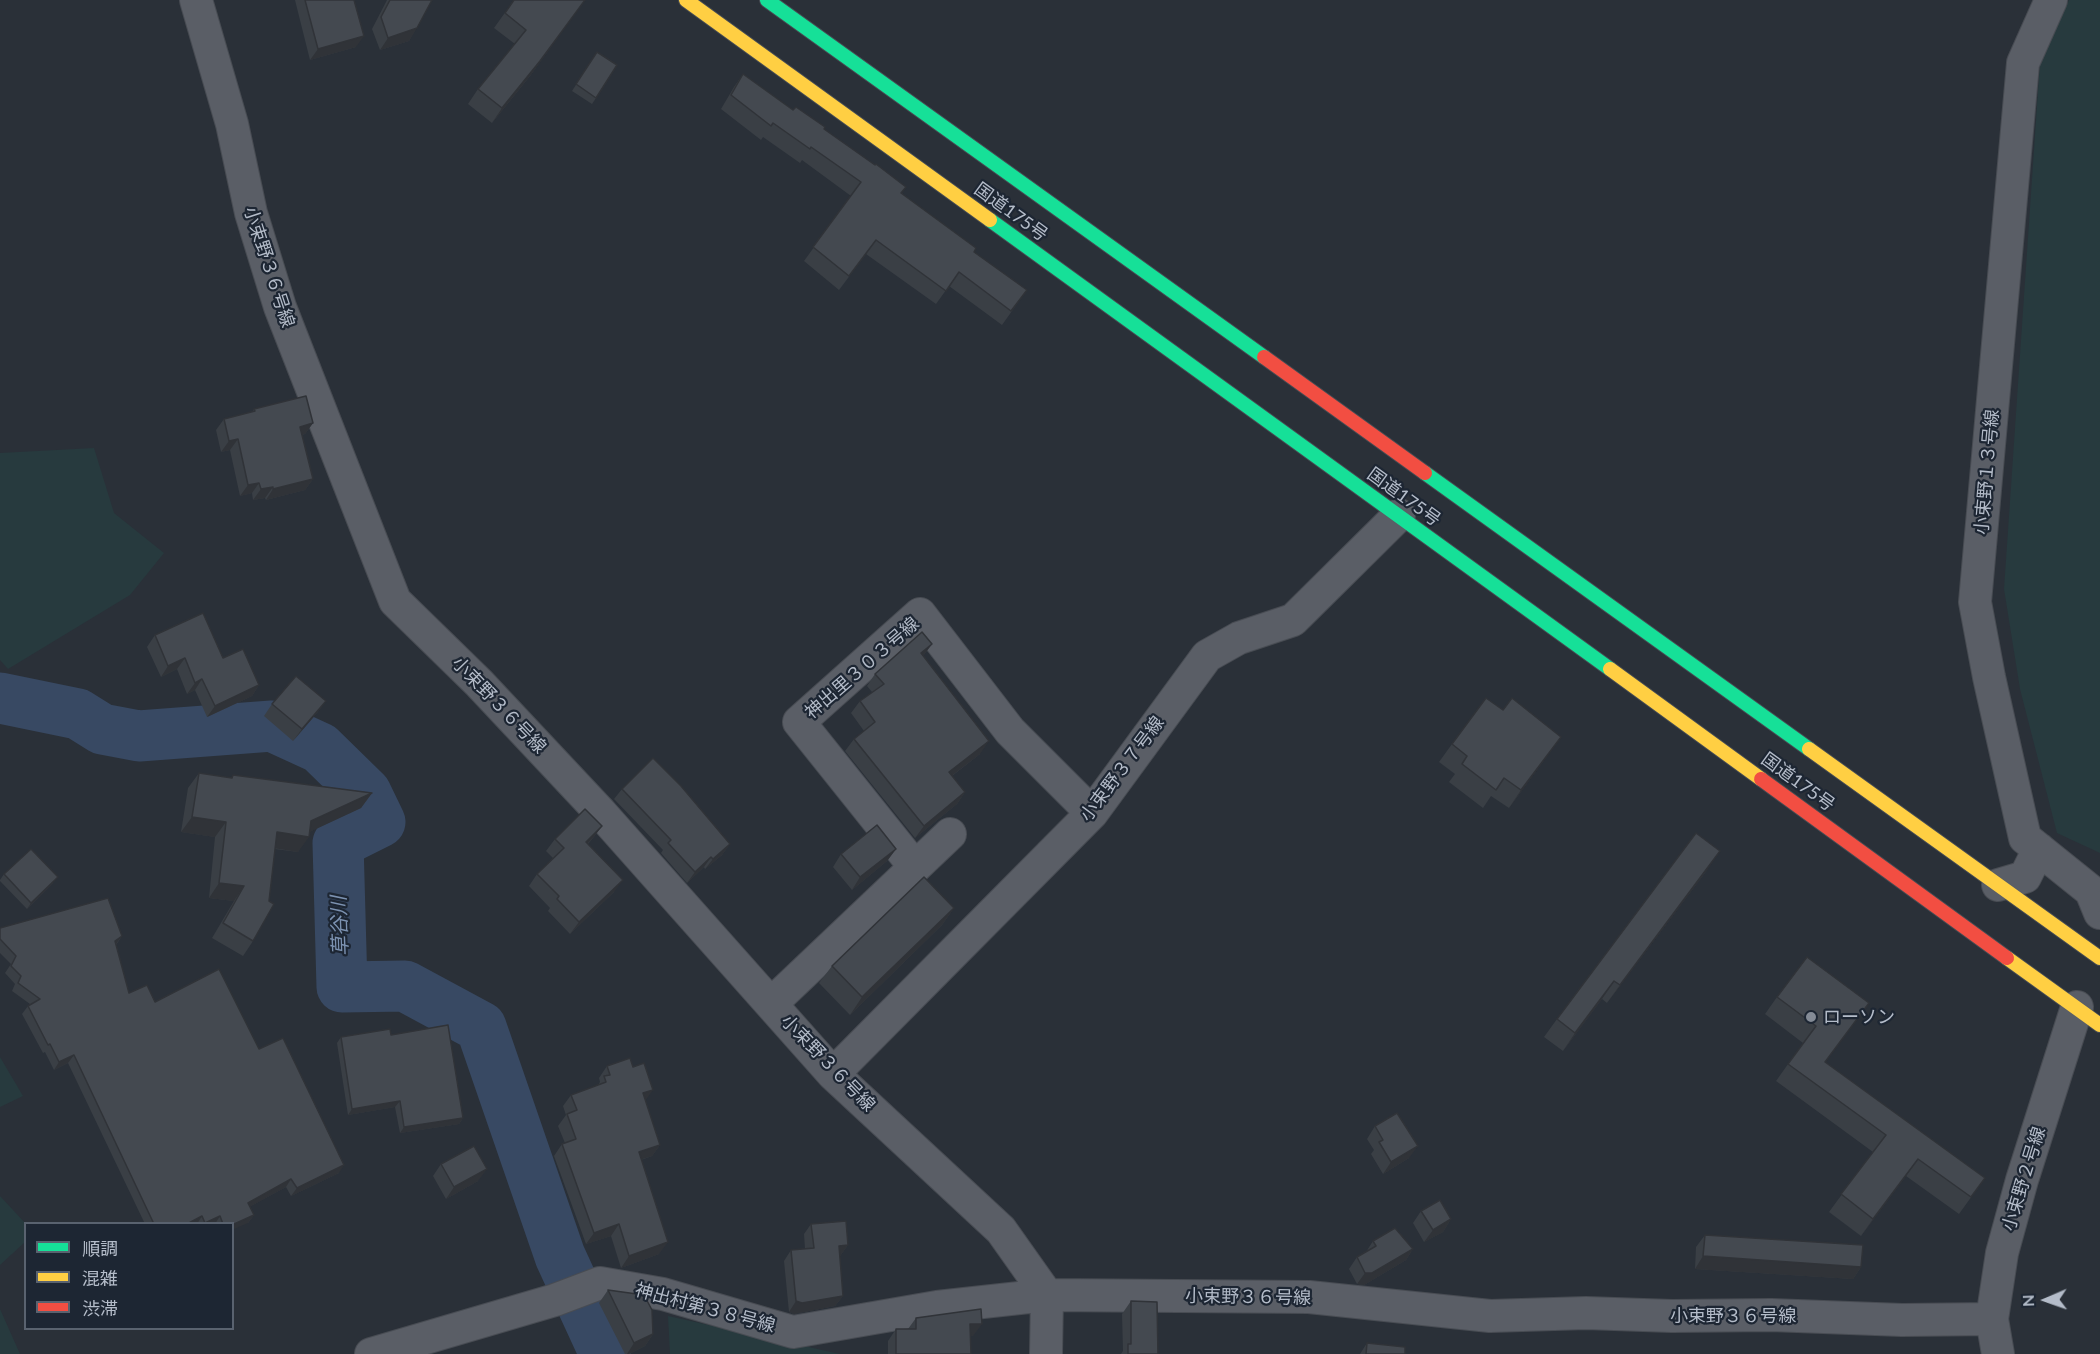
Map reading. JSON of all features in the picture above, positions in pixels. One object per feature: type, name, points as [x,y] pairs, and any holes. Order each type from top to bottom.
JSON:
[{"type":"highway","name":"国道175号","points":[[686,0],[2089,1016]]},
{"type":"highway","name":"国道175号","points":[[767,0],[1998,885],[2098,950]]},
{"type":"street","name":"小束野３６号線","points":[[196,0],[232,124],[251,213],[280,307],[395,601],[479,683],[585,796],[833,1074],[1001,1230],[1047,1295],[1309,1297],[1490,1316],[1586,1313],[1902,1320],[1992,1319]]},
{"type":"street","name":"小束野１３号線","points":[[2051,0],[2023,63],[1975,602],[1989,677],[2025,838],[2091,891],[2100,913]]},
{"type":"street","name":"小束野３７号線","points":[[833,1074],[1092,813],[1207,656],[1239,638],[1293,620],[1399,515]]},
{"type":"street","name":"神出里３０３号線","points":[[915,867],[800,723],[920,614],[1010,731],[1092,813]]},
{"type":"street","points":[[772,1003],[950,834]]},
{"type":"street","points":[[1998,885],[2025,878],[2039,849]]},
{"type":"street","name":"小束野２号線","points":[[1998,1354],[1992,1319],[2002,1253],[2022,1180],[2089,1016]]},
{"type":"street","name":"神出村第３８号線","points":[[371,1354],[555,1300],[600,1283],[663,1294],[793,1332],[937,1307],[1047,1295]]},
{"type":"street","points":[[1046,1354],[1047,1295]]},
{"type":"green space","points":[[2069,0],[2100,0],[2100,853],[2057,833],[2020,689],[2004,589],[2040,62]]},
{"type":"green space","points":[[94,448],[114,513],[164,553],[130,595],[8,669],[0,660],[0,453]]},
{"type":"green space","points":[[0,1057],[23,1096],[0,1107]]},
{"type":"green space","points":[[0,1196],[24,1222],[24,1243],[0,1265]]},
{"type":"green space","points":[[0,1309],[20,1354],[0,1354]]},
{"type":"green space","points":[[668,1316],[840,1354],[670,1354]]},
{"type":"building","points":[[305,0],[354,0],[364,36],[318,49]]},
{"type":"building","points":[[390,0],[432,0],[417,28],[388,38],[381,17]]},
{"type":"building","points":[[514,0],[585,0],[502,108],[478,89],[526,30],[505,13]]},
{"type":"building","points":[[597,52],[617,65],[596,98],[576,84]]},
{"type":"building","points":[[743,74],[793,110],[796,107],[876,164],[906,187],[901,193],[976,248],[974,252],[1027,290],[1011,311],[959,272],[946,291],[876,240],[849,276],[813,247],[861,182],[773,123],[771,126],[731,95]]},
{"type":"building","points":[[306,396],[313,423],[300,427],[313,479],[273,489],[273,487],[261,489],[259,483],[248,485],[238,439],[229,441],[224,419]]},
{"type":"building","points":[[203,613],[223,658],[243,649],[259,685],[215,706],[202,679],[195,683],[185,658],[168,666],[155,635]]},
{"type":"building","points":[[922,632],[932,644],[921,653],[989,741],[949,772],[965,792],[924,826],[854,739],[875,722],[860,701],[884,684],[875,674]]},
{"type":"building","points":[[296,676],[326,701],[302,729],[272,704]]},
{"type":"building","points":[[1486,698],[1503,710],[1512,698],[1561,737],[1521,790],[1504,778],[1496,790],[1462,764],[1467,756],[1452,744]]},
{"type":"building","points":[[653,758],[681,786],[730,844],[695,872],[668,843],[671,840],[622,789]]},
{"type":"building","points":[[199,773],[232,778],[233,775],[372,793],[311,821],[309,837],[277,832],[269,901],[274,904],[253,941],[223,923],[244,886],[219,883],[226,822],[192,817]]},
{"type":"building","points":[[585,809],[602,826],[586,842],[623,880],[579,922],[557,899],[559,896],[537,874],[564,848],[555,839]]},
{"type":"building","points":[[877,825],[896,849],[860,877],[841,854]]},
{"type":"building","points":[[1696,833],[1720,851],[1620,985],[1614,981],[1575,1033],[1557,1019]]},
{"type":"building","points":[[31,849],[58,877],[31,903],[4,874]]},
{"type":"building","points":[[924,877],[954,908],[862,997],[832,966]]},
{"type":"building","points":[[108,898],[122,936],[115,941],[129,993],[147,985],[155,1002],[219,969],[259,1049],[283,1038],[344,1165],[297,1188],[291,1179],[248,1203],[254,1215],[234,1224],[234,1222],[222,1222],[220,1216],[207,1222],[205,1222],[202,1216],[191,1222],[153,1222],[74,1055],[59,1062],[50,1044],[48,1045],[28,1006],[40,999],[18,983],[21,976],[11,966],[16,956],[0,939],[0,928]]},
{"type":"building","points":[[1807,957],[1869,1003],[1825,1062],[1985,1178],[1971,1197],[1918,1159],[1873,1219],[1841,1194],[1886,1135],[1788,1064],[1816,1026],[1777,997]]},
{"type":"building","points":[[448,1025],[463,1118],[404,1127],[400,1101],[352,1109],[341,1037],[390,1029],[391,1035]]},
{"type":"building","points":[[630,1058],[633,1067],[644,1063],[653,1090],[643,1093],[660,1145],[639,1152],[668,1242],[629,1256],[619,1224],[594,1233],[562,1144],[576,1139],[567,1114],[577,1110],[571,1095],[606,1082],[604,1076],[610,1075],[607,1066]]},
{"type":"building","points":[[1397,1113],[1418,1146],[1391,1162],[1379,1142],[1383,1140],[1375,1126]]},
{"type":"building","points":[[474,1146],[487,1169],[454,1187],[441,1164]]},
{"type":"building","points":[[1440,1200],[1451,1219],[1433,1230],[1421,1211]]},
{"type":"building","points":[[846,1221],[848,1245],[839,1246],[843,1296],[802,1303],[796,1301],[791,1250],[814,1248],[811,1224]]},
{"type":"building","points":[[1395,1228],[1413,1249],[1372,1273],[1365,1273],[1357,1257],[1376,1246],[1373,1241]]},
{"type":"building","points":[[1705,1235],[1863,1245],[1861,1267],[1703,1256]]},
{"type":"building","points":[[608,1290],[644,1295],[652,1310],[653,1334],[634,1343]]},
{"type":"building","points":[[1131,1301],[1157,1302],[1158,1354],[1128,1354],[1128,1344],[1131,1344]]},
{"type":"building","points":[[981,1309],[982,1324],[970,1324],[971,1354],[896,1354],[896,1329],[916,1329],[916,1318]]},
{"type":"building","points":[[1367,1343],[1405,1347],[1405,1354],[1366,1354]]},
{"type":"waterway","name":"草谷川","points":[[0,698],[78,714],[102,729],[139,736],[272,726],[320,748],[366,793],[380,822],[338,843],[342,987],[405,986],[481,1027],[560,1256],[605,1354]]},
{"type":"traffic: fast","points":[[767,0],[1264,357]]},
{"type":"traffic: fast","points":[[990,220],[1610,669]]},
{"type":"traffic: fast","points":[[1425,473],[1809,749]]},
{"type":"traffic: slow","points":[[686,0],[990,220]]},
{"type":"traffic: slow","points":[[1610,669],[1761,779]]},
{"type":"traffic: slow","points":[[1809,749],[2100,958]]},
{"type":"traffic: slow","points":[[2007,958],[2100,1025]]},
{"type":"traffic: jam","points":[[1264,357],[1425,473]]},
{"type":"traffic: jam","points":[[1761,779],[2007,958]]},
{"type":"place","name":"ローソン","points":[[1811,1017]]}]
